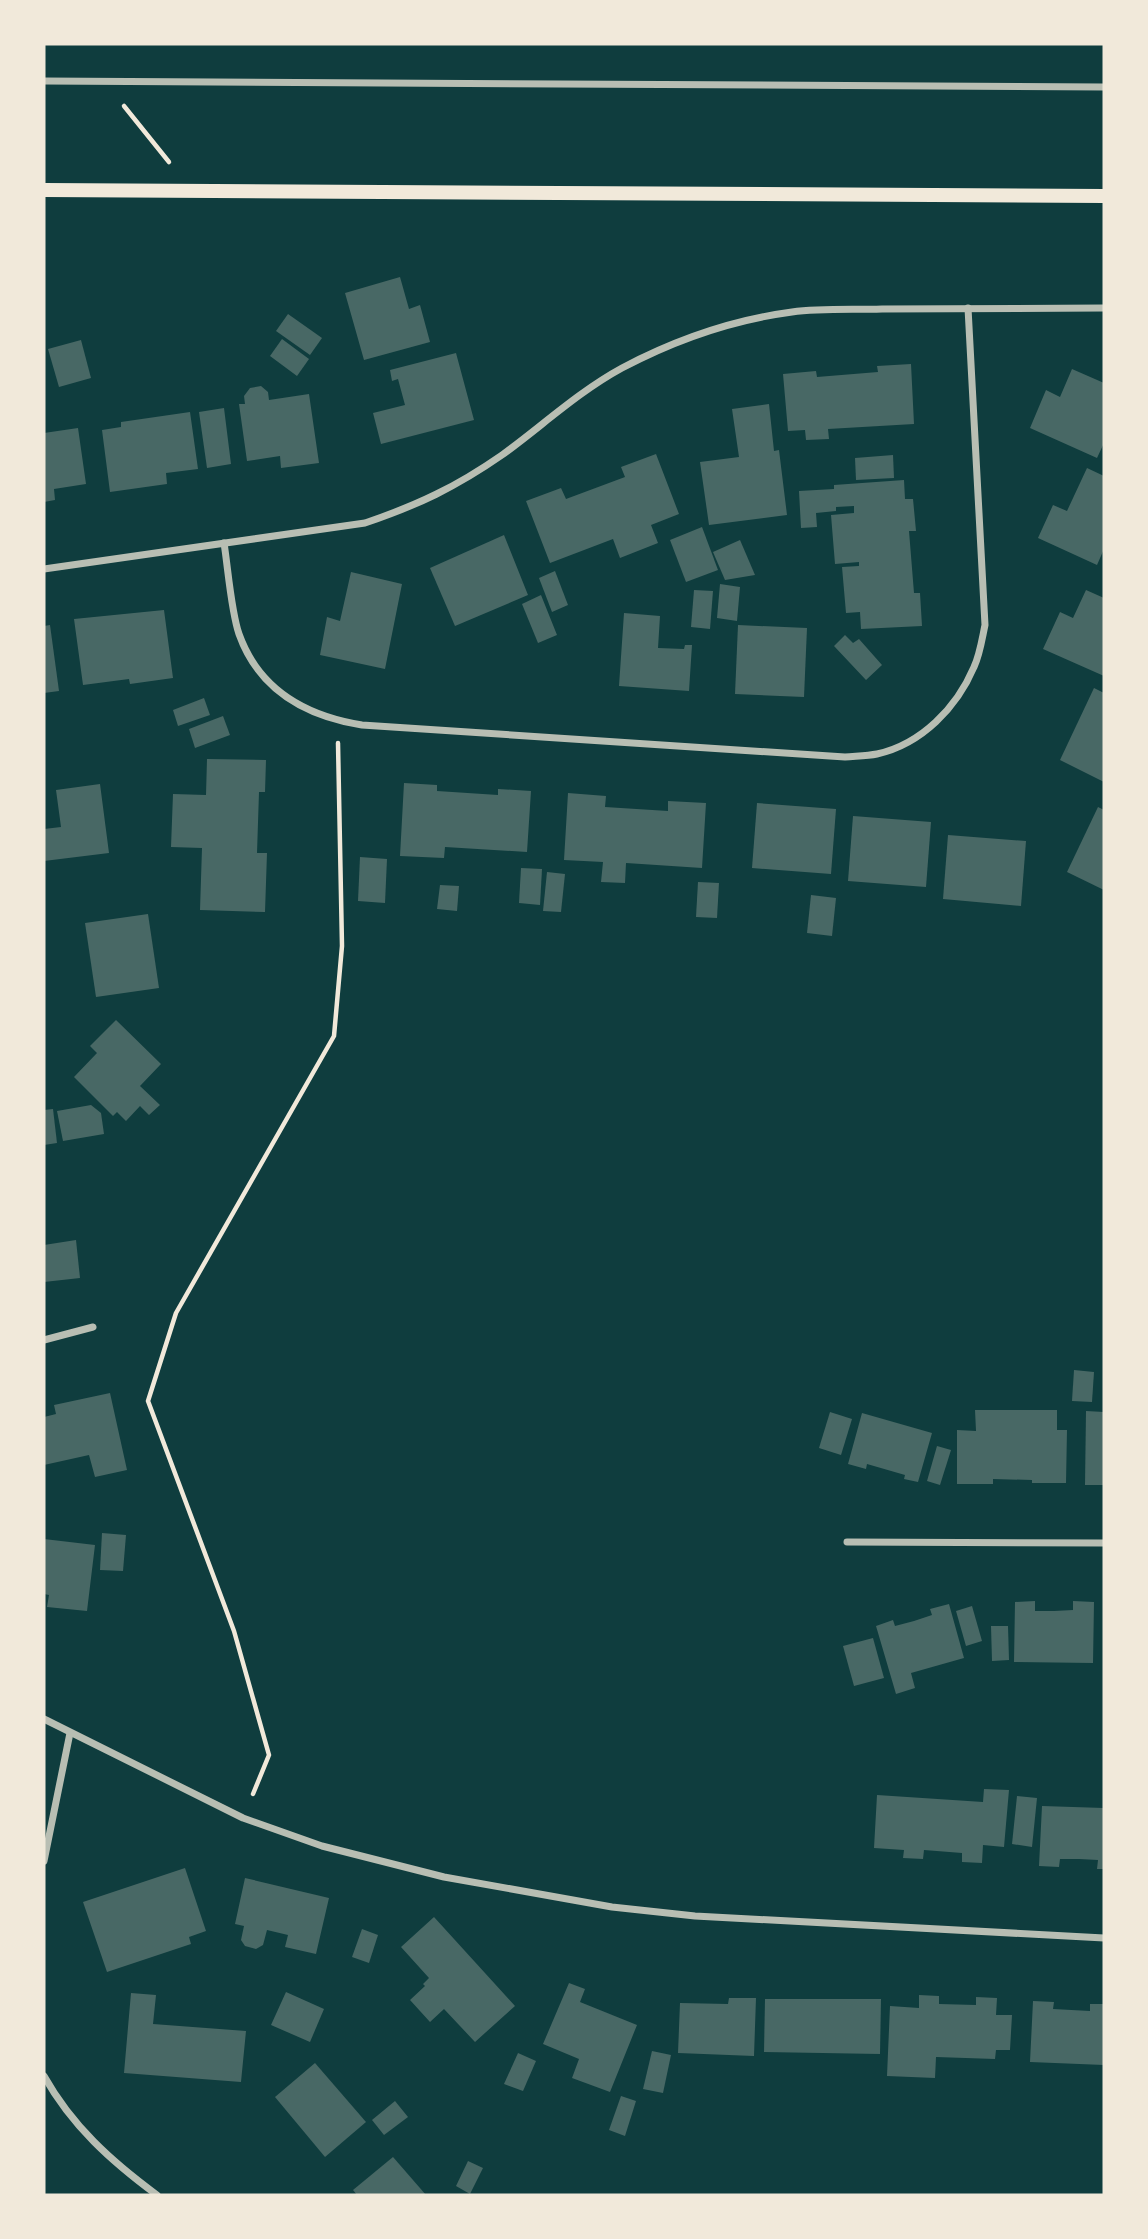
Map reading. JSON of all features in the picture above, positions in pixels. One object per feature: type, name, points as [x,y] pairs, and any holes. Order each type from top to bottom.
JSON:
[{"type":"main road","points":[[44,190],[1104,196]]},
{"type":"street","points":[[44,81],[1104,87]]},
{"type":"street","points":[[224,543],[238,632],[252,662],[291,701],[314,714],[362,725],[845,757],[879,753],[910,741],[938,720],[961,694],[976,664],[985,625],[968,308]]},
{"type":"street","points":[[44,569],[365,523],[416,505],[471,476],[570,402],[619,370],[672,343],[729,325],[793,311],[1104,308]]},
{"type":"street","points":[[44,1340],[93,1327]]},
{"type":"street","points":[[847,1542],[1104,1542]]},
{"type":"street","points":[[44,1719],[243,1818],[322,1846],[444,1877],[612,1907],[695,1916],[1104,1938]]},
{"type":"street","points":[[44,1861],[69,1733]]},
{"type":"street","points":[[44,2076],[59,2104],[92,2141],[122,2169],[157,2195]]},
{"type":"path","points":[[104,81],[191,190]]},
{"type":"path","points":[[243,1818],[269,1755],[234,1630],[148,1401],[176,1313],[334,1036],[342,946],[338,721]]},
{"type":"building","points":[[400,277],[409,309],[420,305],[430,342],[364,360],[345,293]]},
{"type":"building","points":[[288,314],[322,338],[310,355],[276,331]]},
{"type":"building","points":[[282,339],[309,359],[297,376],[270,356]]},
{"type":"building","points":[[81,340],[91,378],[59,387],[48,349]]},
{"type":"building","points":[[456,353],[474,420],[381,444],[373,413],[405,405],[398,379],[392,381],[390,370]]},
{"type":"building","points":[[911,364],[914,424],[828,429],[829,439],[806,440],[805,430],[788,431],[783,374],[816,371],[817,377],[878,372],[877,366]]},
{"type":"building","points":[[1072,369],[1104,383],[1104,443],[1097,458],[1030,428],[1046,390],[1060,397]]},
{"type":"building","points":[[261,386],[268,392],[269,400],[309,394],[319,463],[281,468],[280,456],[247,461],[239,404],[245,404],[244,396],[250,388]]},
{"type":"building","points":[[769,404],[774,451],[779,450],[787,515],[709,525],[700,462],[739,457],[732,409]]},
{"type":"building","points":[[224,408],[231,464],[207,468],[199,412]]},
{"type":"building","points":[[190,412],[198,469],[166,473],[167,484],[110,492],[102,430],[121,427],[121,422]]},
{"type":"building","points":[[78,428],[86,484],[54,489],[55,500],[44,502],[44,433]]},
{"type":"building","points":[[656,454],[679,514],[651,525],[658,543],[620,558],[613,539],[550,563],[526,501],[561,488],[566,499],[625,477],[621,467]]},
{"type":"building","points":[[893,455],[894,478],[856,480],[855,458]]},
{"type":"building","points":[[1087,468],[1104,476],[1104,549],[1097,565],[1038,538],[1053,505],[1067,511]]},
{"type":"building","points":[[904,480],[905,499],[913,499],[916,531],[909,531],[914,593],[920,593],[922,626],[861,629],[860,612],[846,613],[842,567],[859,566],[859,562],[835,564],[831,515],[854,513],[854,506],[836,507],[836,511],[816,513],[817,527],[801,528],[799,491],[834,489],[834,485]]},
{"type":"building","points":[[702,527],[718,570],[686,582],[670,540]]},
{"type":"building","points":[[504,535],[528,595],[455,626],[430,568]]},
{"type":"building","points":[[740,540],[755,575],[725,580],[713,552]]},
{"type":"building","points":[[555,571],[568,605],[552,612],[539,578]]},
{"type":"building","points":[[351,572],[402,584],[385,669],[320,655],[327,617],[340,621]]},
{"type":"building","points":[[720,584],[740,587],[737,621],[717,618]]},
{"type":"building","points":[[694,590],[713,591],[710,629],[691,627]]},
{"type":"building","points":[[1086,590],[1104,598],[1104,676],[1043,649],[1060,612],[1073,618]]},
{"type":"building","points":[[541,595],[557,635],[538,643],[522,604]]},
{"type":"building","points":[[164,610],[173,678],[130,684],[129,679],[83,685],[74,619]]},
{"type":"building","points":[[624,613],[660,616],[658,648],[684,649],[685,645],[692,645],[689,691],[619,686]]},
{"type":"building","points":[[50,625],[59,691],[44,693],[44,626]]},
{"type":"building","points":[[738,625],[807,628],[804,697],[735,694]]},
{"type":"building","points":[[845,635],[853,643],[859,639],[882,665],[866,680],[834,646]]},
{"type":"building","points":[[1094,688],[1104,693],[1104,782],[1060,760]]},
{"type":"building","points":[[204,698],[210,715],[178,726],[173,710]]},
{"type":"building","points":[[223,716],[230,735],[195,748],[189,729]]},
{"type":"building","points":[[207,759],[266,760],[265,792],[259,792],[257,853],[267,853],[265,912],[200,910],[202,848],[171,847],[173,794],[206,795]]},
{"type":"building","points":[[404,783],[437,785],[437,791],[498,795],[498,789],[531,791],[527,852],[445,847],[444,858],[400,856]]},
{"type":"building","points":[[100,784],[109,853],[44,861],[44,829],[61,827],[56,790]]},
{"type":"building","points":[[568,793],[606,796],[605,807],[668,811],[668,801],[706,803],[702,868],[626,863],[625,883],[601,882],[603,862],[564,860]]},
{"type":"building","points":[[757,803],[836,809],[831,874],[752,868]]},
{"type":"building","points":[[1098,807],[1104,810],[1104,890],[1067,872]]},
{"type":"building","points":[[853,816],[931,822],[926,887],[848,881]]},
{"type":"building","points":[[948,835],[1026,841],[1021,906],[943,899]]},
{"type":"building","points":[[360,857],[387,859],[385,903],[358,901]]},
{"type":"building","points":[[521,868],[542,869],[540,905],[519,903]]},
{"type":"building","points":[[547,872],[565,874],[561,912],[543,911]]},
{"type":"building","points":[[698,882],[719,883],[717,918],[696,917]]},
{"type":"building","points":[[440,885],[459,886],[457,911],[437,909]]},
{"type":"building","points":[[811,895],[836,898],[832,936],[807,933]]},
{"type":"building","points":[[148,914],[159,988],[96,997],[85,923]]},
{"type":"building","points":[[116,1020],[161,1064],[140,1086],[160,1105],[149,1115],[140,1106],[126,1121],[117,1112],[113,1116],[74,1077],[97,1053],[90,1046]]},
{"type":"building","points":[[91,1105],[101,1113],[104,1134],[63,1141],[57,1111]]},
{"type":"building","points":[[53,1109],[57,1143],[44,1145],[44,1110]]},
{"type":"building","points":[[76,1240],[80,1278],[44,1282],[44,1245]]},
{"type":"building","points":[[1074,1370],[1094,1372],[1092,1402],[1072,1401]]},
{"type":"building","points":[[110,1393],[127,1470],[95,1477],[89,1455],[44,1465],[44,1417],[56,1414],[54,1405]]},
{"type":"building","points":[[975,1410],[1057,1410],[1057,1430],[1067,1430],[1066,1483],[993,1479],[993,1484],[957,1484],[957,1430],[976,1431]]},
{"type":"building","points":[[1086,1411],[1104,1412],[1104,1485],[1085,1485]]},
{"type":"building","points":[[830,1412],[852,1419],[841,1455],[819,1448]]},
{"type":"building","points":[[862,1413],[932,1433],[918,1482],[904,1479],[905,1475],[867,1464],[866,1469],[848,1464]]},
{"type":"building","points":[[937,1446],[951,1450],[940,1485],[927,1481]]},
{"type":"building","points":[[102,1533],[126,1535],[123,1571],[100,1570]]},
{"type":"building","points":[[44,1539],[95,1545],[87,1611],[47,1607],[49,1595],[44,1594]]},
{"type":"building","points":[[1035,1601],[1035,1611],[1073,1610],[1073,1601],[1094,1602],[1093,1663],[1014,1662],[1015,1602]]},
{"type":"building","points":[[949,1604],[964,1658],[911,1673],[915,1688],[896,1694],[876,1626],[893,1620],[895,1626],[914,1621],[932,1615],[930,1609]]},
{"type":"building","points":[[972,1606],[982,1641],[966,1646],[956,1611]]},
{"type":"building","points":[[991,1626],[1008,1626],[1009,1660],[992,1661]]},
{"type":"building","points":[[873,1638],[884,1678],[854,1686],[843,1646]]},
{"type":"building","points":[[984,1789],[1009,1790],[1004,1847],[983,1845],[982,1863],[962,1862],[962,1853],[924,1850],[923,1859],[903,1858],[904,1850],[874,1848],[877,1795],[983,1802]]},
{"type":"building","points":[[1017,1796],[1037,1798],[1032,1847],[1012,1844]]},
{"type":"building","points":[[1042,1806],[1104,1808],[1104,1869],[1097,1869],[1098,1860],[1079,1859],[1060,1859],[1059,1867],[1039,1866]]},
{"type":"building","points":[[185,1868],[206,1931],[189,1937],[191,1944],[107,1972],[83,1902]]},
{"type":"building","points":[[245,1878],[329,1898],[316,1954],[285,1947],[288,1935],[267,1930],[263,1945],[256,1949],[245,1946],[241,1940],[244,1926],[235,1924]]},
{"type":"building","points":[[434,1917],[515,2006],[475,2042],[444,2009],[430,2022],[410,2000],[425,1986],[423,1984],[429,1978],[401,1947]]},
{"type":"building","points":[[362,1929],[378,1935],[369,1963],[352,1957]]},
{"type":"building","points":[[569,1983],[585,1989],[580,2002],[637,2025],[610,2092],[572,2078],[579,2059],[543,2044]]},
{"type":"building","points":[[286,1992],[324,2009],[310,2042],[271,2025]]},
{"type":"building","points":[[131,1993],[156,1995],[153,2024],[246,2031],[241,2082],[124,2073]]},
{"type":"building","points":[[919,1995],[939,1996],[939,2004],[976,2005],[976,1997],[997,1998],[996,2015],[1012,2015],[1010,2050],[996,2050],[995,2059],[936,2057],[935,2078],[887,2076],[890,2006],[919,2008]]},
{"type":"building","points":[[729,1998],[756,1998],[754,2056],[678,2053],[680,2003],[728,2004]]},
{"type":"building","points":[[765,1999],[881,1999],[880,2054],[764,2052]]},
{"type":"building","points":[[1033,2001],[1054,2002],[1053,2009],[1090,2011],[1090,2004],[1104,2004],[1104,2065],[1030,2062]]},
{"type":"building","points":[[652,2051],[671,2055],[663,2093],[643,2089]]},
{"type":"building","points":[[518,2053],[536,2061],[523,2091],[504,2084]]},
{"type":"building","points":[[315,2063],[366,2122],[325,2157],[275,2097]]},
{"type":"building","points":[[621,2096],[636,2101],[625,2136],[609,2130]]},
{"type":"building","points":[[395,2101],[408,2117],[384,2135],[372,2120]]},
{"type":"building","points":[[393,2157],[426,2195],[357,2195],[353,2190]]},
{"type":"building","points":[[468,2161],[483,2168],[470,2194],[456,2186]]}]
